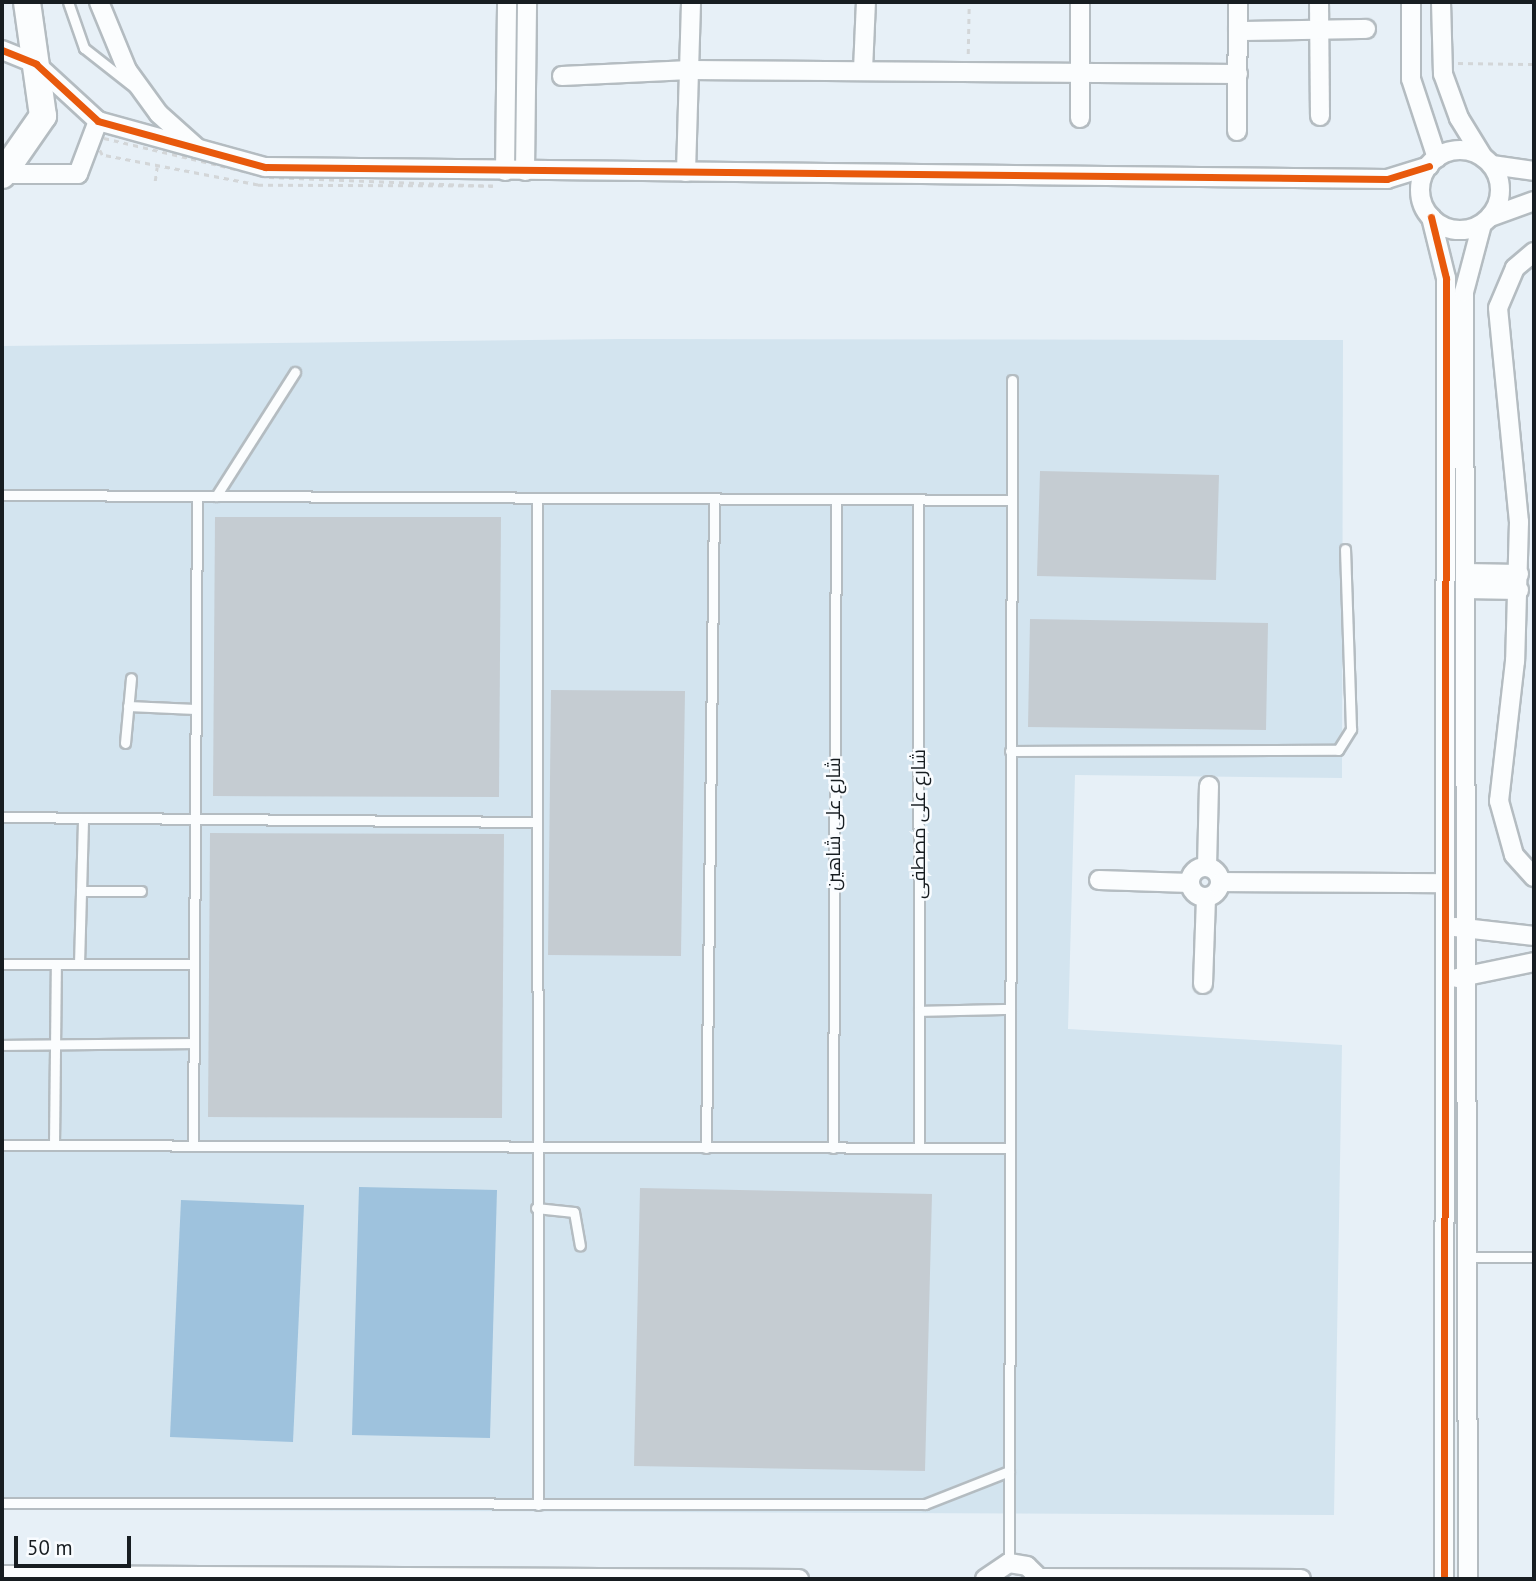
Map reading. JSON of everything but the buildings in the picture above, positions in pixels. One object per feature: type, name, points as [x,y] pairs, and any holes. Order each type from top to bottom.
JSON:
[{"type":"street","points":[[2,174],[43,116],[27,2]]},
{"type":"street","points":[[99,2],[143,92],[199,151]]},
{"type":"street","points":[[505,171],[507,2]]},
{"type":"street","points":[[525,171],[527,2]]},
{"type":"street","points":[[686,172],[691,2]]},
{"type":"street","points":[[863,70],[866,2]]},
{"type":"street","points":[[1080,2],[1080,118]]},
{"type":"street","points":[[1237,131],[1238,2]]},
{"type":"street","points":[[1320,2],[1320,116]]},
{"type":"street","points":[[1411,2],[1411,79],[1433,162],[1421,186],[1445,263],[1444,1579]]},
{"type":"street","points":[[1441,2],[1441,63],[1458,118],[1488,161],[1500,186],[1468,259],[1465,581],[1468,1579]]},
{"type":"street","points":[[1238,31],[1366,29]]},
{"type":"street","points":[[2,50],[36,64],[98,121],[199,151],[265,166],[505,171],[1387,179],[1460,150],[1488,161],[1534,171]]},
{"type":"street","points":[[562,76],[690,70],[1238,74]]},
{"type":"street","points":[[2,174],[78,174],[98,121]]},
{"type":"street","points":[[1534,177],[1534,195]]},
{"type":"street","points":[[1431,217],[1449,229],[1486,221],[1534,201]]},
{"type":"street","points":[[1534,252],[1515,268],[1498,308],[1516,455],[1519,582],[1499,801],[1514,855],[1534,877]]},
{"type":"street","points":[[1445,263],[1468,259]]},
{"type":"street","points":[[1465,581],[1519,582]]},
{"type":"street","points":[[1209,786],[1207,867],[1220,883]]},
{"type":"street","points":[[1189,883],[1196,869],[1207,867]]},
{"type":"street","points":[[1099,880],[1189,883],[1206,898]]},
{"type":"street","points":[[1203,984],[1206,898],[1220,883],[1466,888]]},
{"type":"street","points":[[1444,926],[1526,936],[1527,962],[1444,981]]},
{"type":"street","points":[[1443,1018],[1466,1017]]},
{"type":"street","points":[[1446,1233],[1467,1234]]},
{"type":"street","points":[[985,1579],[1009,1563],[1040,1579],[1301,1579]]},
{"type":"street","points":[[2,1575],[799,1579]]},
{"type":"lane","points":[[68,2],[85,48],[117,79],[143,92]]},
{"type":"lane","points":[[216,496],[295,372]]},
{"type":"lane","points":[[1009,1563],[1012,380]]},
{"type":"lane","points":[[2,495],[1010,500]]},
{"type":"lane","points":[[193,1146],[197,496]]},
{"type":"lane","points":[[537,498],[538,1505]]},
{"type":"lane","points":[[706,1148],[714,499]]},
{"type":"lane","name":"شارع على شاهين","points":[[833,1148],[836,499]]},
{"type":"lane","name":"شارع على مصطفى","points":[[918,499],[919,1148]]},
{"type":"lane","points":[[1010,751],[1338,750],[1351,729],[1345,549]]},
{"type":"lane","points":[[125,743],[131,678]]},
{"type":"lane","points":[[128,706],[195,709]]},
{"type":"lane","points":[[2,817],[536,822]]},
{"type":"lane","points":[[79,964],[83,818]]},
{"type":"lane","points":[[81,891],[141,891]]},
{"type":"lane","points":[[2,964],[194,964]]},
{"type":"lane","points":[[54,1145],[56,964]]},
{"type":"lane","points":[[919,1011],[1010,1009]]},
{"type":"lane","points":[[2,1045],[193,1043]]},
{"type":"lane","points":[[2,1145],[1010,1148]]},
{"type":"lane","points":[[536,1208],[574,1212],[580,1245]]},
{"type":"lane","points":[[1467,1257],[1534,1257]]},
{"type":"lane","points":[[2,1503],[925,1504],[1009,1471]]},
{"type":"path","points":[[968,71],[969,2]]},
{"type":"path","points":[[1441,63],[1534,64]]},
{"type":"path","points":[[155,181],[158,167]]},
{"type":"shaded area","points":[[621,339],[1343,340],[1342,778],[1075,775],[1068,1029],[1342,1045],[1334,1515],[2,1509],[2,346]]},
{"type":"water","points":[[359,1187],[497,1190],[490,1438],[352,1435]]},
{"type":"water","points":[[181,1200],[304,1205],[293,1442],[170,1437]]},
{"type":"cycle path","points":[[2,50],[36,64],[98,121],[265,167],[1387,179],[1429,166]]},
{"type":"cycle path","points":[[1431,217],[1446,278],[1444,1579]]}]
